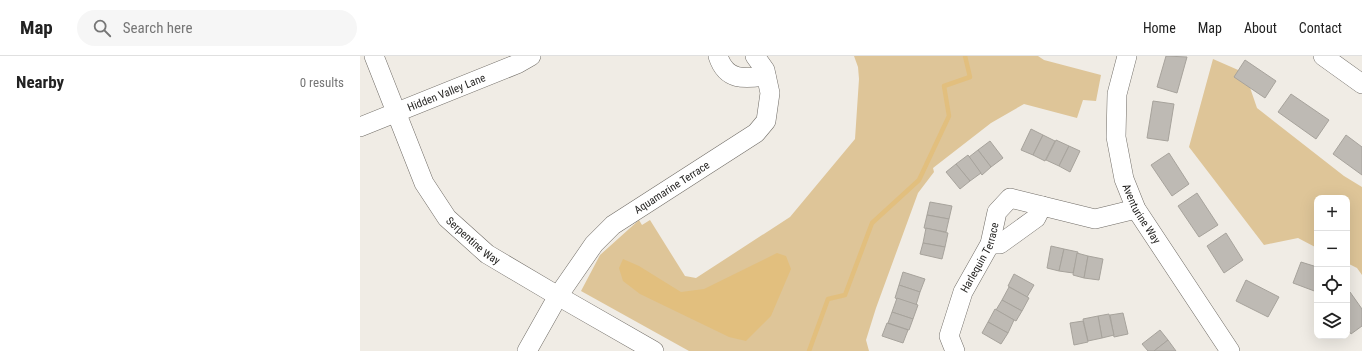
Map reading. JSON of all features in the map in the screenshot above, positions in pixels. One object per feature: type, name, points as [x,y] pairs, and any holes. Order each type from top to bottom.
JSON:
[{"type":"street","name":"Serpentine Way","points":[[374,56],[424,183],[447,218],[487,254],[654,351]]},
{"type":"street","name":"Hidden Valley Lane","points":[[360,127],[517,64],[531,56]]},
{"type":"street","points":[[718,56],[722,67],[732,75],[741,79],[766,76]]},
{"type":"street","name":"Aquamarine Terrace","points":[[527,351],[558,296],[594,244],[613,225],[756,133],[766,121],[770,93],[765,70],[754,56]]},
{"type":"street","name":"Aventurine Way","points":[[1127,56],[1117,94],[1116,137],[1124,179],[1136,209],[1230,351]]},
{"type":"street","points":[[1333,59],[1362,84]]},
{"type":"street","name":"Harlequin Terrace","points":[[955,351],[949,336],[963,292],[990,244],[997,212],[1010,198],[1095,219],[1136,209]]},
{"type":"street","points":[[990,244],[1000,244],[1036,218],[1042,206]]},
{"type":"shaded area","points":[[854,56],[1038,56],[1044,60],[1101,75],[1096,101],[1083,100],[1077,118],[1024,104],[991,123],[933,168],[934,172],[918,193],[876,308],[866,340],[869,351],[689,351],[581,291],[600,255],[639,220],[642,225],[650,220],[685,276],[696,278],[790,217],[855,139],[859,79],[858,67]]},
{"type":"shaded area","points":[[1213,59],[1245,73],[1257,108],[1344,176],[1362,187],[1362,275],[1357,268],[1350,264],[1350,195],[1314,195],[1314,246],[1298,238],[1264,245],[1189,147]]},
{"type":"shaded area","points":[[777,253],[786,256],[791,269],[771,316],[746,341],[729,337],[640,294],[623,281],[619,268],[623,259],[639,266],[681,292],[704,289]]},
{"type":"building","points":[[1166,56],[1187,57],[1177,93],[1157,87]]},
{"type":"building","points":[[1245,60],[1276,81],[1265,98],[1234,77]]},
{"type":"building","points":[[1291,94],[1329,120],[1316,139],[1278,112]]},
{"type":"building","points":[[1153,101],[1174,104],[1168,141],[1147,138]]},
{"type":"building","points":[[1031,129],[1043,135],[1033,155],[1021,150]]},
{"type":"building","points":[[1043,135],[1055,141],[1045,161],[1033,155]]},
{"type":"building","points":[[1346,135],[1362,147],[1362,175],[1333,154]]},
{"type":"building","points":[[1056,140],[1069,146],[1059,166],[1046,160]]},
{"type":"building","points":[[990,141],[1003,158],[991,167],[978,150]]},
{"type":"building","points":[[1069,146],[1080,151],[1070,172],[1059,166]]},
{"type":"building","points":[[978,150],[991,167],[982,175],[969,157]]},
{"type":"building","points":[[1169,153],[1189,184],[1172,196],[1151,165]]},
{"type":"building","points":[[968,155],[981,173],[970,181],[956,164]]},
{"type":"building","points":[[956,164],[970,181],[960,189],[946,172]]},
{"type":"building","points":[[1197,193],[1218,225],[1199,237],[1178,206]]},
{"type":"building","points":[[930,202],[952,206],[949,219],[927,215]]},
{"type":"building","points":[[927,215],[949,219],[946,232],[924,228]]},
{"type":"building","points":[[926,228],[948,233],[945,247],[923,243]]},
{"type":"building","points":[[1226,233],[1243,260],[1224,273],[1207,246]]},
{"type":"building","points":[[923,243],[945,247],[942,259],[920,254]]},
{"type":"building","points":[[1051,246],[1064,249],[1059,271],[1047,268]]},
{"type":"building","points":[[1064,249],[1078,252],[1073,273],[1059,271]]},
{"type":"building","points":[[1077,253],[1088,256],[1084,278],[1073,275]]},
{"type":"building","points":[[1088,256],[1103,259],[1099,280],[1084,278]]},
{"type":"building","points":[[1301,262],[1314,266],[1314,291],[1293,283]]},
{"type":"building","points":[[903,272],[925,279],[920,292],[899,285]]},
{"type":"building","points":[[1014,274],[1034,285],[1027,297],[1008,286]]},
{"type":"building","points":[[1246,280],[1279,297],[1268,317],[1236,301]]},
{"type":"building","points":[[899,285],[920,292],[916,305],[895,298]]},
{"type":"building","points":[[1009,287],[1029,298],[1022,311],[1002,300]]},
{"type":"building","points":[[1350,292],[1362,309],[1362,326],[1351,334]]},
{"type":"building","points":[[897,298],[918,305],[913,319],[892,312]]},
{"type":"building","points":[[1002,300],[1022,311],[1016,321],[996,310]]},
{"type":"building","points":[[995,309],[1014,320],[1008,333],[988,322]]},
{"type":"building","points":[[892,312],[913,319],[909,330],[888,323]]},
{"type":"building","points":[[1123,313],[1128,334],[1114,337],[1110,315]]},
{"type":"building","points":[[1109,314],[1114,335],[1102,338],[1098,316]]},
{"type":"building","points":[[1098,316],[1102,338],[1088,341],[1083,319]]},
{"type":"building","points":[[1083,321],[1088,342],[1074,345],[1070,323]]},
{"type":"building","points":[[988,322],[1008,333],[1001,344],[982,333]]},
{"type":"building","points":[[887,323],[908,330],[903,343],[882,336]]},
{"type":"building","points":[[1160,330],[1168,340],[1154,351],[1148,351],[1142,344]]},
{"type":"building","points":[[1168,340],[1176,351],[1154,351]]},
{"type":"waterway","points":[[809,351],[828,299],[845,295],[872,223],[919,180],[949,116],[944,86],[970,77],[965,56]]}]
